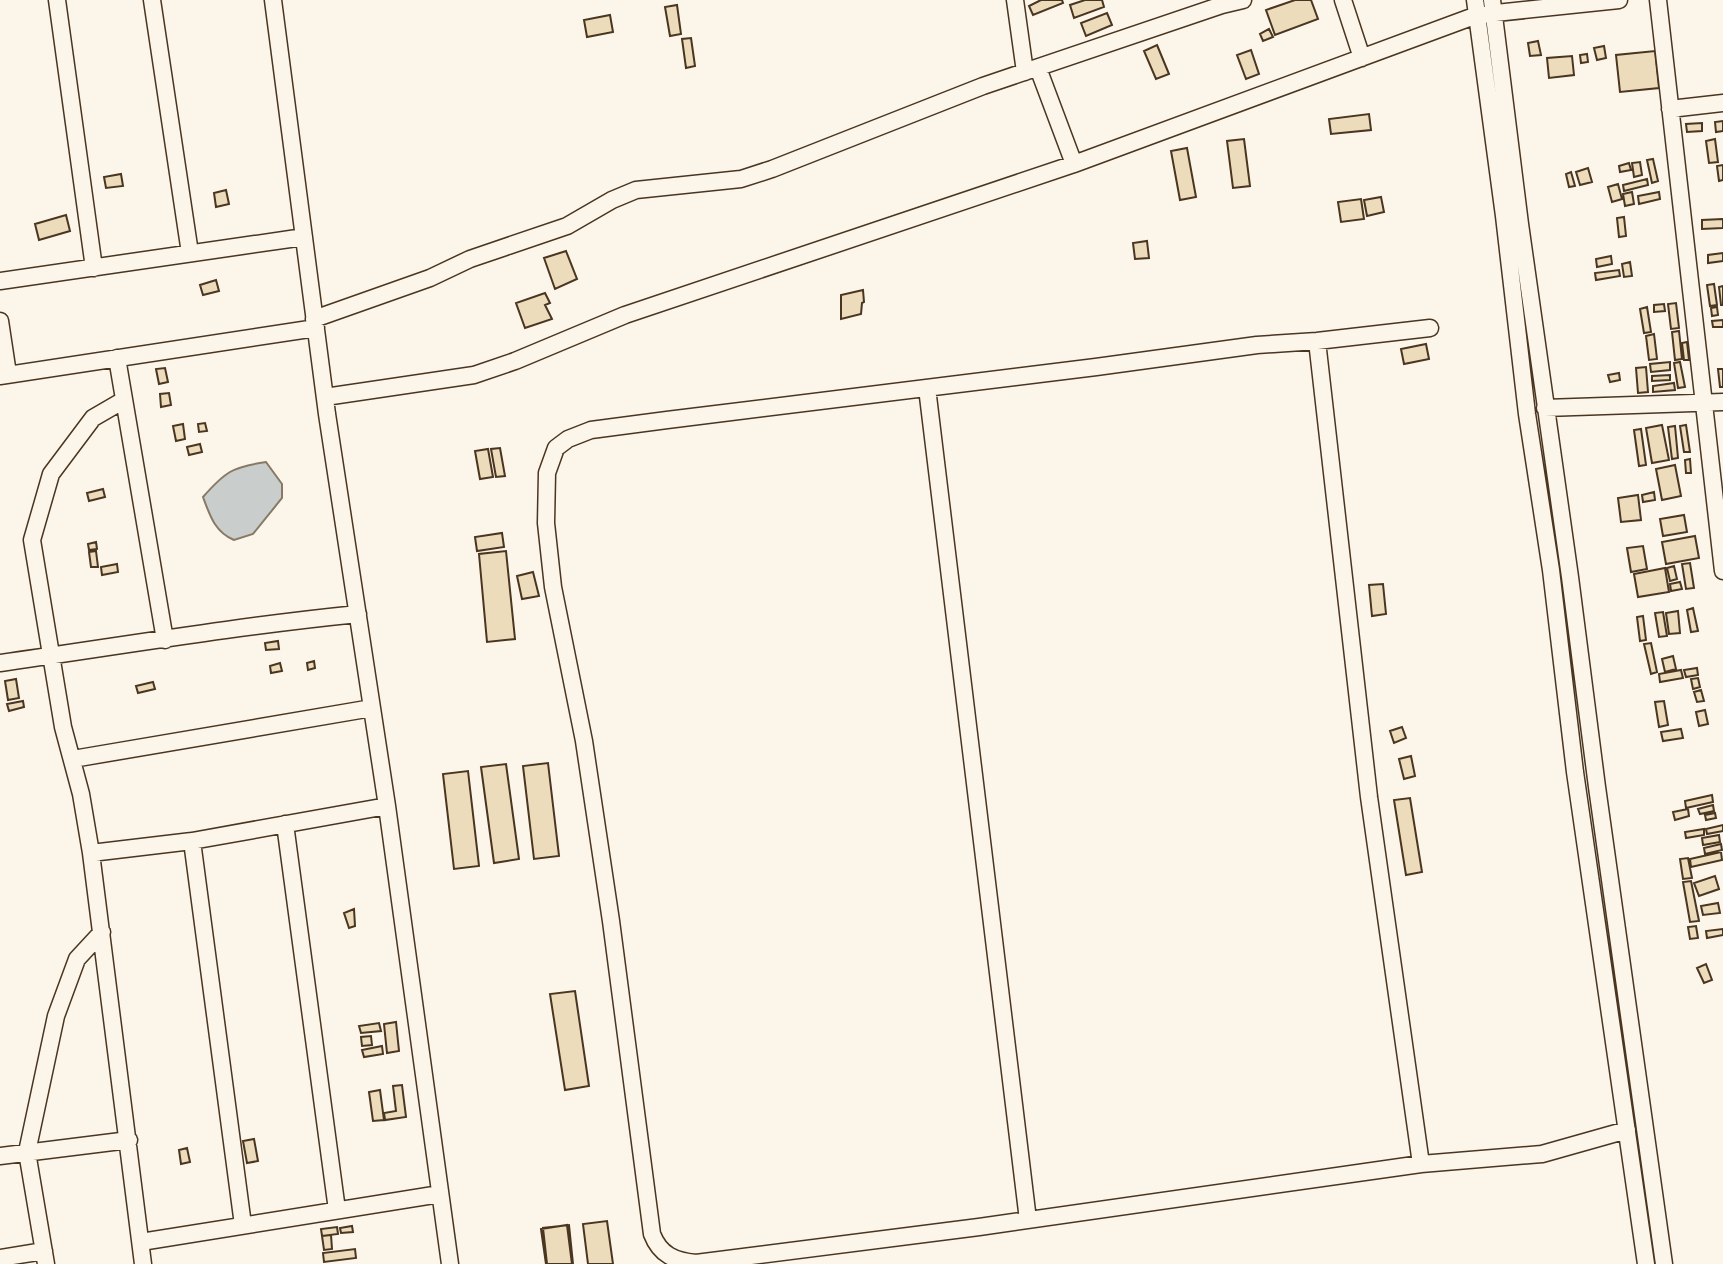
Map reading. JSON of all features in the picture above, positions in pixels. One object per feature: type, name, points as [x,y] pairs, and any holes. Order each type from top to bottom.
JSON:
[{"type":"street","points":[[57,0],[94,268]]},
{"type":"street","points":[[152,0],[190,254]]},
{"type":"street","points":[[272,0],[325,397],[387,806],[450,1264]]},
{"type":"street","points":[[1015,0],[1031,70],[1074,164]]},
{"type":"street","points":[[0,321],[4,375],[315,323],[430,278],[470,259],[568,226],[612,200],[636,190],[741,179],[1031,70],[1243,0]]},
{"type":"street","points":[[1343,0],[1362,58]]},
{"type":"street","points":[[325,397],[474,375],[515,361],[625,315],[1074,164],[1362,58],[1476,8],[1619,0]]},
{"type":"street","points":[[1658,0],[1723,571]]},
{"type":"street","points":[[1493,7],[1545,408],[1664,1264]]},
{"type":"street","points":[[1476,8],[1527,414],[1551,570],[1575,772],[1646,1264]]},
{"type":"street","points":[[1671,108],[1723,103]]},
{"type":"street","points":[[0,281],[304,237]]},
{"type":"street","points":[[1430,328],[1257,345],[591,430],[568,439],[556,448],[547,473],[546,523],[553,587],[584,741],[611,921],[652,1234],[656,1245],[677,1261],[696,1263],[1028,1220],[1421,1164],[1542,1154],[1627,1130]]},
{"type":"street","points":[[1317,341],[1369,797],[1421,1164]]},
{"type":"street","points":[[117,358],[165,640]]},
{"type":"street","points":[[927,388],[1028,1220]]},
{"type":"street","points":[[124,400],[93,418],[51,474],[33,540],[63,727],[73,759],[91,853],[129,1140],[142,1264]]},
{"type":"street","points":[[1545,408],[1723,402]]},
{"type":"street","points":[[0,663],[273,623],[358,614]]},
{"type":"street","points":[[73,759],[372,708]]},
{"type":"street","points":[[91,853],[192,841],[387,806]]},
{"type":"street","points":[[285,824],[337,1210]]},
{"type":"street","points":[[192,841],[243,1225]]},
{"type":"street","points":[[0,1258],[45,1258],[27,1152],[56,1016],[76,959],[102,932]]},
{"type":"street","points":[[0,1156],[129,1140]]},
{"type":"street","points":[[141,1242],[440,1194]]},
{"type":"shaded area","points":[[266,462],[282,484],[282,498],[253,534],[234,540],[218,528],[203,497],[230,472]]},
{"type":"building","points":[[1041,0],[1062,0],[1063,3],[1033,15],[1029,6]]},
{"type":"building","points":[[1085,0],[1102,0],[1104,7],[1074,18],[1070,5]]},
{"type":"building","points":[[1295,0],[1311,0],[1318,19],[1275,35],[1266,10]]},
{"type":"building","points":[[677,5],[681,34],[670,36],[665,7]]},
{"type":"building","points":[[1107,13],[1112,25],[1086,36],[1081,23]]},
{"type":"building","points":[[610,15],[613,32],[587,37],[584,20]]},
{"type":"building","points":[[1269,29],[1273,37],[1263,41],[1260,34]]},
{"type":"building","points":[[691,38],[695,66],[686,68],[682,39]]},
{"type":"building","points":[[1538,41],[1541,55],[1530,56],[1528,43]]},
{"type":"building","points":[[1157,45],[1169,74],[1156,79],[1144,51]]},
{"type":"building","points":[[1604,46],[1606,58],[1597,60],[1594,48]]},
{"type":"building","points":[[1251,50],[1259,74],[1246,79],[1237,55]]},
{"type":"building","points":[[1655,51],[1659,88],[1620,92],[1616,55]]},
{"type":"building","points":[[1587,54],[1588,62],[1581,63],[1580,55]]},
{"type":"building","points":[[1572,56],[1574,75],[1549,78],[1547,58]]},
{"type":"building","points":[[1369,114],[1371,130],[1331,134],[1329,119]]},
{"type":"building","points":[[1723,121],[1723,131],[1716,132],[1715,122]]},
{"type":"building","points":[[1702,123],[1702,131],[1687,132],[1686,124]]},
{"type":"building","points":[[1244,139],[1250,186],[1233,188],[1227,141]]},
{"type":"building","points":[[1715,139],[1718,162],[1709,163],[1706,141]]},
{"type":"building","points":[[1187,148],[1196,197],[1180,200],[1171,151]]},
{"type":"building","points":[[1653,159],[1658,181],[1652,183],[1647,160]]},
{"type":"building","points":[[1640,162],[1642,175],[1634,177],[1632,163]]},
{"type":"building","points":[[1629,163],[1631,170],[1620,172],[1619,166]]},
{"type":"building","points":[[1723,165],[1723,180],[1719,181],[1717,166]]},
{"type":"building","points":[[1588,168],[1592,182],[1580,185],[1576,172]]},
{"type":"building","points":[[1571,172],[1575,186],[1569,187],[1566,174]]},
{"type":"building","points":[[121,174],[123,186],[106,188],[104,177]]},
{"type":"building","points":[[1647,179],[1648,185],[1624,191],[1623,185]]},
{"type":"building","points":[[1618,184],[1622,199],[1612,202],[1608,187]]},
{"type":"building","points":[[226,190],[229,204],[216,207],[214,193]]},
{"type":"building","points":[[1632,192],[1634,204],[1625,206],[1623,194]]},
{"type":"building","points":[[1659,192],[1660,199],[1639,204],[1638,196]]},
{"type":"building","points":[[1381,197],[1384,212],[1367,216],[1364,200]]},
{"type":"building","points":[[1361,199],[1364,219],[1341,222],[1338,202]]},
{"type":"building","points":[[66,215],[70,231],[39,240],[35,224]]},
{"type":"building","points":[[1624,217],[1626,236],[1619,237],[1617,218]]},
{"type":"building","points":[[1723,219],[1723,228],[1702,229],[1702,220]]},
{"type":"building","points":[[1147,241],[1149,258],[1135,259],[1133,243]]},
{"type":"building","points":[[566,251],[577,279],[555,289],[544,258]]},
{"type":"building","points":[[1723,253],[1723,261],[1708,263],[1708,255]]},
{"type":"building","points":[[1611,256],[1612,264],[1597,267],[1596,259]]},
{"type":"building","points":[[1630,262],[1632,276],[1624,277],[1622,264]]},
{"type":"building","points":[[1619,270],[1620,276],[1596,280],[1595,273]]},
{"type":"building","points":[[216,280],[219,291],[203,295],[200,285]]},
{"type":"building","points":[[1714,284],[1717,305],[1710,306],[1707,285]]},
{"type":"building","points":[[1723,286],[1723,305],[1721,305],[1719,287]]},
{"type":"building","points":[[863,290],[861,314],[841,319],[841,295]]},
{"type":"building","points":[[545,293],[550,303],[545,305],[552,319],[525,328],[516,303]]},
{"type":"building","points":[[1676,303],[1679,328],[1671,329],[1668,304]]},
{"type":"building","points":[[1664,304],[1665,311],[1654,312],[1654,305]]},
{"type":"building","points":[[1647,307],[1651,332],[1644,333],[1640,309]]},
{"type":"building","points":[[1717,307],[1718,315],[1712,316],[1711,308]]},
{"type":"building","points":[[1723,320],[1723,327],[1713,327],[1712,321]]},
{"type":"building","points":[[1679,331],[1682,359],[1675,360],[1672,332]]},
{"type":"building","points":[[1654,334],[1657,359],[1649,360],[1646,336]]},
{"type":"building","points":[[1687,342],[1689,360],[1684,360],[1682,343]]},
{"type":"building","points":[[1426,344],[1429,359],[1404,364],[1401,349]]},
{"type":"building","points":[[1670,362],[1670,370],[1651,372],[1650,364]]},
{"type":"building","points":[[1680,362],[1685,387],[1678,388],[1674,363]]},
{"type":"building","points":[[1646,367],[1648,392],[1638,393],[1636,368]]},
{"type":"building","points":[[165,368],[168,382],[159,384],[156,369]]},
{"type":"building","points":[[1718,369],[1723,369],[1723,387],[1720,387]]},
{"type":"building","points":[[1619,373],[1620,380],[1610,382],[1608,375]]},
{"type":"building","points":[[1670,375],[1670,380],[1652,381],[1652,376]]},
{"type":"building","points":[[1674,383],[1675,390],[1653,392],[1653,386]]},
{"type":"building","points":[[169,393],[171,405],[161,407],[160,394]]},
{"type":"building","points":[[205,423],[207,431],[199,432],[198,424]]},
{"type":"building","points":[[183,424],[185,439],[176,441],[173,426]]},
{"type":"building","points":[[1662,425],[1669,460],[1652,463],[1646,428]]},
{"type":"building","points":[[1686,425],[1690,452],[1684,452],[1680,426]]},
{"type":"building","points":[[1675,426],[1678,458],[1672,459],[1668,427]]},
{"type":"building","points":[[1641,429],[1646,465],[1639,466],[1634,430]]},
{"type":"building","points":[[200,444],[202,452],[189,455],[187,447]]},
{"type":"building","points":[[500,448],[505,476],[496,477],[491,449]]},
{"type":"building","points":[[488,449],[493,477],[480,479],[475,451]]},
{"type":"building","points":[[1690,459],[1691,473],[1686,473],[1685,460]]},
{"type":"building","points":[[1675,465],[1681,496],[1662,500],[1656,469]]},
{"type":"building","points":[[103,489],[105,497],[89,501],[87,493]]},
{"type":"building","points":[[1654,492],[1655,500],[1643,502],[1642,495]]},
{"type":"building","points":[[1638,495],[1641,520],[1621,522],[1618,498]]},
{"type":"building","points":[[1684,515],[1687,532],[1663,536],[1660,519]]},
{"type":"building","points":[[502,533],[504,547],[477,551],[475,537]]},
{"type":"building","points":[[1695,536],[1699,558],[1666,564],[1662,542]]},
{"type":"building","points":[[96,542],[97,549],[89,550],[88,544]]},
{"type":"building","points":[[1643,546],[1647,569],[1631,572],[1627,548]]},
{"type":"building","points":[[96,551],[98,567],[91,567],[89,552]]},
{"type":"building","points":[[506,551],[515,639],[487,642],[479,554]]},
{"type":"building","points":[[1690,563],[1694,588],[1686,589],[1682,564]]},
{"type":"building","points":[[117,564],[118,572],[102,575],[101,567]]},
{"type":"building","points":[[1674,566],[1677,579],[1670,581],[1667,568]]},
{"type":"building","points":[[1665,568],[1669,592],[1638,597],[1634,574]]},
{"type":"building","points":[[533,572],[539,596],[522,599],[517,576]]},
{"type":"building","points":[[1680,582],[1682,589],[1671,591],[1670,584]]},
{"type":"building","points":[[1383,584],[1386,614],[1372,616],[1369,585]]},
{"type":"building","points":[[1693,608],[1698,631],[1691,632],[1687,610]]},
{"type":"building","points":[[1678,611],[1680,633],[1669,634],[1666,613]]},
{"type":"building","points":[[1663,612],[1667,636],[1659,637],[1655,613]]},
{"type":"building","points":[[1643,616],[1646,640],[1640,641],[1637,617]]},
{"type":"building","points":[[278,641],[279,649],[266,650],[265,643]]},
{"type":"building","points":[[1651,643],[1657,672],[1651,674],[1644,644]]},
{"type":"building","points":[[1673,656],[1676,669],[1665,672],[1662,659]]},
{"type":"building","points":[[314,661],[315,668],[308,670],[307,663]]},
{"type":"building","points":[[280,663],[282,671],[271,673],[270,666]]},
{"type":"building","points":[[1697,668],[1698,675],[1686,677],[1684,670]]},
{"type":"building","points":[[1681,670],[1683,678],[1660,682],[1659,674]]},
{"type":"building","points":[[1698,678],[1700,687],[1693,689],[1691,679]]},
{"type":"building","points":[[16,679],[19,698],[8,700],[5,681]]},
{"type":"building","points":[[153,682],[155,689],[138,693],[136,686]]},
{"type":"building","points":[[1701,690],[1704,701],[1697,702],[1694,692]]},
{"type":"building","points":[[23,701],[24,707],[9,711],[7,704]]},
{"type":"building","points":[[1664,701],[1668,725],[1659,727],[1655,702]]},
{"type":"building","points":[[1705,710],[1708,724],[1699,726],[1696,712]]},
{"type":"building","points":[[1402,727],[1406,738],[1394,743],[1390,731]]},
{"type":"building","points":[[1681,729],[1683,738],[1663,741],[1661,732]]},
{"type":"building","points":[[1411,756],[1415,776],[1404,779],[1399,759]]},
{"type":"building","points":[[548,763],[559,856],[534,859],[523,766]]},
{"type":"building","points":[[506,764],[519,859],[494,863],[481,767]]},
{"type":"building","points":[[468,771],[479,866],[454,869],[443,774]]},
{"type":"building","points":[[1712,795],[1713,802],[1686,808],[1685,801]]},
{"type":"building","points":[[1410,798],[1422,872],[1406,875],[1394,800]]},
{"type":"building","points":[[1713,805],[1714,811],[1700,814],[1698,809]]},
{"type":"building","points":[[1688,809],[1689,816],[1675,820],[1673,812]]},
{"type":"building","points":[[1715,813],[1716,818],[1706,820],[1705,815]]},
{"type":"building","points":[[1723,825],[1723,831],[1707,834],[1706,829]]},
{"type":"building","points":[[1704,829],[1704,835],[1686,838],[1685,832]]},
{"type":"building","points":[[1719,835],[1720,842],[1703,845],[1702,838]]},
{"type":"building","points":[[1721,844],[1722,850],[1705,854],[1704,848]]},
{"type":"building","points":[[1721,852],[1722,860],[1691,867],[1690,859]]},
{"type":"building","points":[[1688,858],[1692,878],[1683,879],[1680,859]]},
{"type":"building","points":[[1715,876],[1719,889],[1699,896],[1694,883]]},
{"type":"building","points":[[1691,881],[1699,921],[1690,922],[1683,882]]},
{"type":"building","points":[[1718,903],[1720,913],[1703,915],[1701,906]]},
{"type":"building","points":[[354,909],[355,926],[349,928],[344,913]]},
{"type":"building","points":[[1696,926],[1698,938],[1690,939],[1688,927]]},
{"type":"building","points":[[1723,929],[1723,935],[1707,938],[1706,931]]},
{"type":"building","points":[[1706,964],[1712,980],[1704,983],[1697,968]]},
{"type":"building","points":[[575,991],[589,1086],[565,1090],[550,994]]},
{"type":"building","points":[[396,1022],[399,1051],[387,1053],[384,1024]]},
{"type":"building","points":[[379,1023],[381,1031],[361,1033],[359,1026]]},
{"type":"building","points":[[371,1036],[372,1045],[362,1046],[361,1037]]},
{"type":"building","points":[[382,1046],[383,1054],[364,1057],[362,1050]]},
{"type":"building","points":[[402,1085],[406,1117],[385,1120],[384,1113],[396,1111],[393,1086]]},
{"type":"building","points":[[380,1090],[384,1120],[373,1121],[369,1092]]},
{"type":"building","points":[[254,1139],[258,1161],[247,1163],[243,1141]]},
{"type":"building","points":[[187,1148],[190,1162],[181,1164],[179,1150]]},
{"type":"building","points":[[607,1221],[613,1264],[588,1264],[583,1224]]},
{"type":"building","points":[[567,1225],[572,1264],[546,1264],[541,1229]]},
{"type":"building","points":[[569,1225],[573,1264],[547,1264],[543,1228]]},
{"type":"building","points":[[352,1226],[353,1232],[341,1233],[340,1228]]},
{"type":"building","points":[[337,1227],[338,1234],[322,1236],[321,1229]]},
{"type":"building","points":[[331,1235],[332,1249],[324,1250],[322,1236]]},
{"type":"building","points":[[355,1249],[356,1258],[324,1262],[323,1253]]}]
